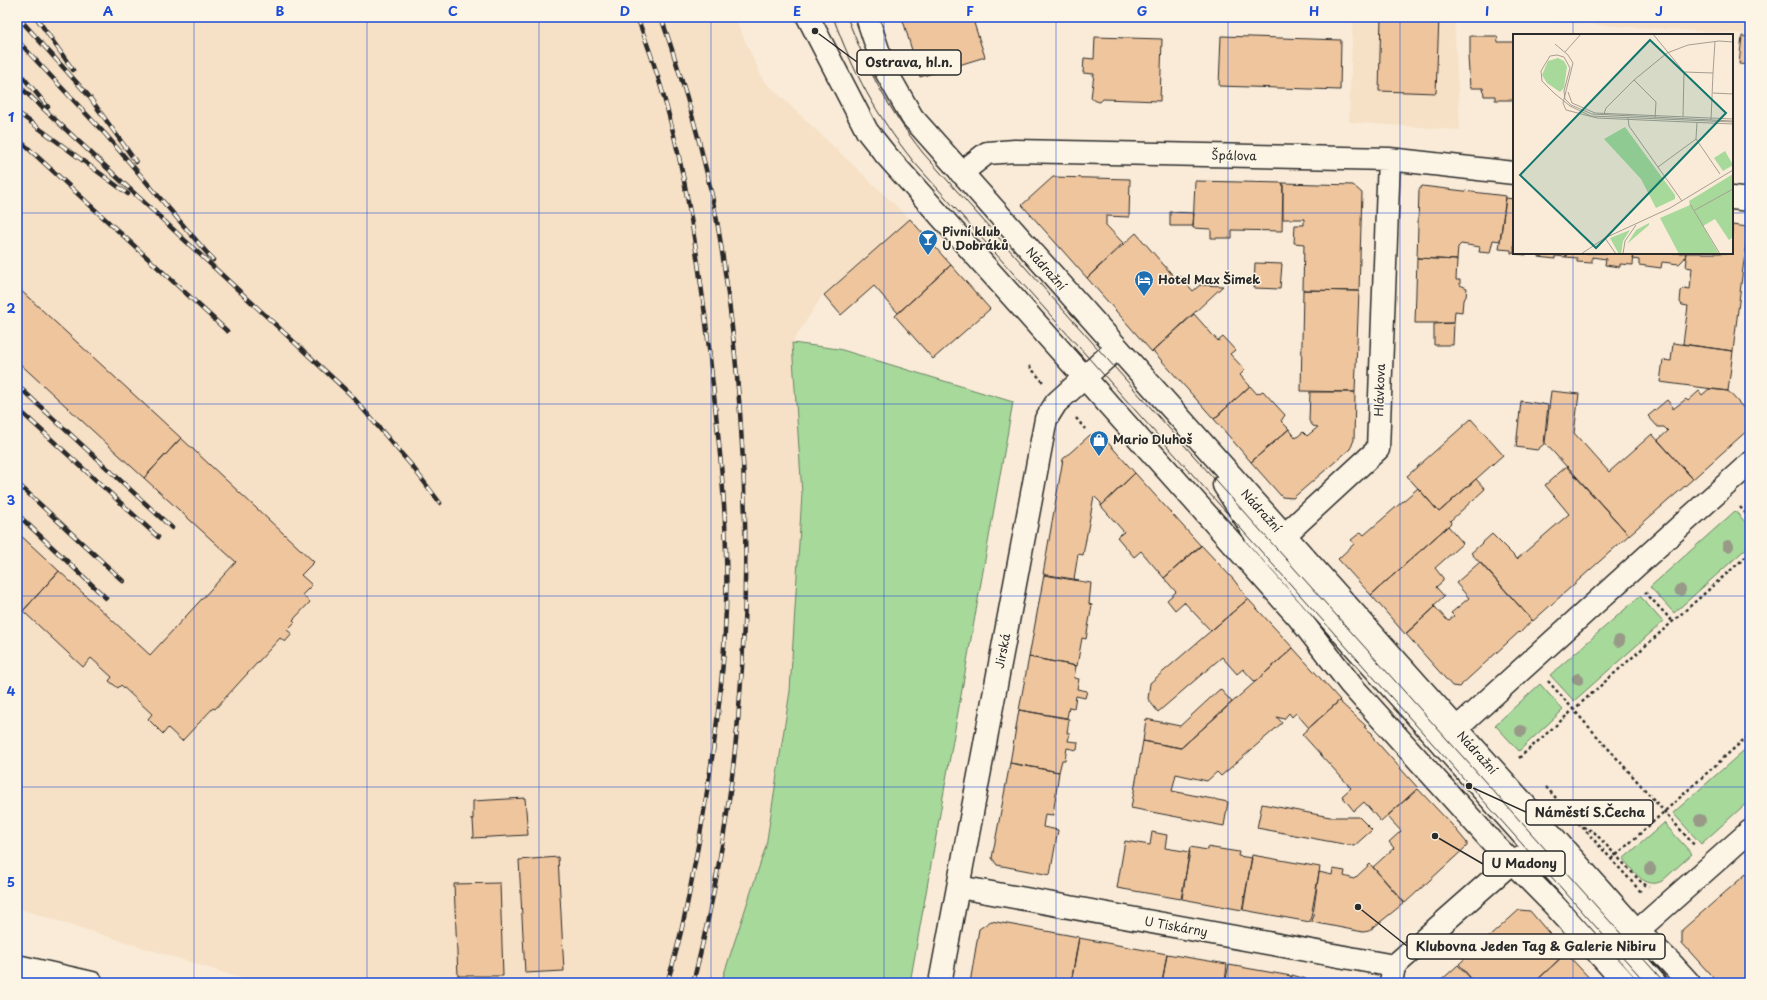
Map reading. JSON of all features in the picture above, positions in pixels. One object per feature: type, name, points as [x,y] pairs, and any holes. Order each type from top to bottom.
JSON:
[{"type":"street","points":[[808,17],[859,115],[876,143],[1299,618],[1347,681],[1512,862],[1556,906],[1624,983]]},
{"type":"street","name":"Nádražní","points":[[867,17],[884,68],[905,107],[961,173],[1192,433],[1270,541],[1456,729],[1557,841],[1630,938],[1670,962],[1689,983]]},
{"type":"street","name":"Špálova","points":[[961,173],[987,153],[1014,151],[1389,159],[1513,173]]},
{"type":"street","name":"Hlávkova","points":[[1252,565],[1270,541],[1378,449],[1389,159]]},
{"type":"street","points":[[1733,198],[1750,200]]},
{"type":"street","name":"Jirská","points":[[940,983],[1046,419],[1056,403],[1084,376],[1117,348]]},
{"type":"street","points":[[1160,461],[1270,541],[1537,851],[1630,938],[1656,983]]},
{"type":"street","points":[[1456,729],[1750,463]]},
{"type":"street","points":[[1604,960],[1750,831]]},
{"type":"street","points":[[1392,975],[1512,862],[1557,841]]},
{"type":"street","name":"U Tiskárny","points":[[958,887],[1392,975]]},
{"type":"street","points":[[17,966],[92,983]]},
{"type":"path","points":[[1740,507],[1750,518]]},
{"type":"path","points":[[1515,753],[1519,758],[1750,553]]},
{"type":"path","points":[[1645,591],[1673,622]]},
{"type":"path","points":[[1546,679],[1697,848]]},
{"type":"path","points":[[1612,859],[1750,734]]},
{"type":"path","points":[[1540,781],[1643,894]]},
{"type":"path","points":[[1557,841],[1572,834],[1582,827]]},
{"type":"path","points":[[1582,827],[1594,832],[1642,883],[1655,888]]},
{"type":"shaded area","points":[[17,17],[734,17],[763,80],[910,219],[823,294],[792,343],[802,494],[790,691],[766,846],[721,983],[257,983],[17,908]]},
{"type":"shaded area","points":[[1353,17],[1454,17],[1460,130],[1349,122]]},
{"type":"shaded area","points":[[1469,17],[1750,17],[1750,34]]},
{"type":"green space","points":[[792,343],[839,349],[1013,402],[910,983],[721,983],[766,846],[790,691],[802,494]]},
{"type":"green space","points":[[1735,511],[1750,527],[1750,545],[1674,613],[1650,587]]},
{"type":"green space","points":[[1640,596],[1663,622],[1574,701],[1550,675]]},
{"type":"green space","points":[[1540,684],[1563,710],[1519,751],[1495,725]]},
{"type":"green space","points":[[1750,745],[1750,800],[1701,844],[1673,813]]},
{"type":"green space","points":[[1664,823],[1692,854],[1662,881],[1650,883],[1640,878],[1623,859]]},
{"type":"building","points":[[902,17],[972,17],[985,57],[920,77]]},
{"type":"building","points":[[1381,17],[1439,17],[1436,93],[1379,91]]},
{"type":"building","points":[[1221,36],[1341,40],[1340,90],[1219,86]]},
{"type":"building","points":[[1470,36],[1497,36],[1498,42],[1513,42],[1513,100],[1495,100],[1495,96],[1484,96],[1483,88],[1470,88],[1468,56],[1470,55]]},
{"type":"building","points":[[1742,36],[1750,37],[1750,65],[1739,64]]},
{"type":"building","points":[[1095,37],[1162,39],[1160,101],[1103,99],[1100,102],[1091,98],[1094,74],[1083,73],[1084,58],[1094,59]]},
{"type":"building","points":[[1053,177],[1130,179],[1129,217],[1106,216],[1106,225],[1123,243],[1087,278],[1022,205]]},
{"type":"building","points":[[1195,181],[1283,183],[1282,231],[1232,230],[1232,238],[1211,238],[1211,229],[1193,228]]},
{"type":"building","points":[[1283,183],[1353,185],[1362,193],[1359,291],[1303,290],[1304,244],[1294,243],[1295,225],[1304,225],[1304,219],[1283,219]]},
{"type":"building","points":[[1422,186],[1506,196],[1500,241],[1493,240],[1490,253],[1479,252],[1480,247],[1461,244],[1458,247],[1457,260],[1417,258],[1419,190]]},
{"type":"building","points":[[1506,198],[1513,199],[1513,253],[1511,253],[1511,250],[1499,249]]},
{"type":"building","points":[[1170,212],[1194,213],[1193,226],[1170,226]]},
{"type":"building","points":[[910,219],[951,265],[898,313],[874,286],[841,315],[824,295]]},
{"type":"building","points":[[1733,225],[1748,227],[1733,351],[1683,344],[1688,306],[1682,305],[1680,302],[1681,291],[1684,288],[1690,289],[1692,268],[1686,267],[1687,259],[1685,258],[1686,254],[1733,254]]},
{"type":"building","points":[[1136,233],[1176,279],[1180,276],[1193,291],[1200,285],[1223,286],[1152,352],[1087,278]]},
{"type":"building","points":[[1540,254],[1566,254],[1566,257],[1555,256],[1555,259],[1539,257]]},
{"type":"building","points":[[1566,254],[1634,254],[1633,265],[1620,264],[1620,267],[1605,265],[1606,259],[1592,257],[1592,263],[1577,262],[1577,258],[1566,257]]},
{"type":"building","points":[[1634,254],[1686,254],[1685,258],[1679,264],[1662,262],[1661,268],[1639,265],[1639,260],[1633,259]]},
{"type":"building","points":[[1417,258],[1457,260],[1456,280],[1460,280],[1460,285],[1467,288],[1466,297],[1463,300],[1462,312],[1455,311],[1454,323],[1415,323]]},
{"type":"building","points":[[1255,263],[1282,264],[1280,289],[1254,288]]},
{"type":"building","points":[[951,265],[990,309],[933,359],[895,316]]},
{"type":"building","points":[[17,287],[181,438],[144,478],[17,361]]},
{"type":"building","points":[[1303,290],[1359,291],[1355,392],[1301,391]]},
{"type":"building","points":[[1194,314],[1218,341],[1223,337],[1235,350],[1230,354],[1245,370],[1240,375],[1250,386],[1214,419],[1153,351]]},
{"type":"building","points":[[1454,323],[1453,345],[1434,345],[1434,324]]},
{"type":"building","points":[[1673,343],[1733,351],[1728,391],[1660,382],[1663,360],[1671,361]]},
{"type":"building","points":[[1250,386],[1257,394],[1263,391],[1285,415],[1281,421],[1289,429],[1251,462],[1214,419]]},
{"type":"building","points":[[1709,389],[1728,391],[1750,415],[1750,428],[1693,479],[1658,440],[1668,431],[1664,427],[1658,427],[1648,416],[1667,400],[1673,409],[1686,399],[1688,401],[1699,391],[1702,395]]},
{"type":"building","points":[[1551,391],[1579,394],[1574,433],[1609,472],[1652,434],[1693,479],[1629,535],[1545,443]]},
{"type":"building","points":[[1310,392],[1355,392],[1354,440],[1350,449],[1293,498],[1282,497],[1251,462],[1289,429],[1296,438],[1303,432],[1307,436],[1318,427],[1313,426],[1309,421]]},
{"type":"building","points":[[1521,401],[1548,405],[1544,444],[1537,450],[1516,447]]},
{"type":"building","points":[[1471,419],[1503,455],[1439,512],[1407,476]]},
{"type":"building","points":[[1090,435],[1102,436],[1135,473],[1101,506],[1101,503],[1094,496],[1083,555],[1078,554],[1074,579],[1079,580],[1043,574],[1063,459]]},
{"type":"building","points":[[181,438],[314,562],[301,575],[312,585],[302,595],[310,602],[293,620],[295,622],[287,630],[292,634],[285,642],[280,638],[215,709],[213,708],[182,741],[168,728],[163,734],[148,719],[152,714],[121,685],[118,688],[109,681],[112,677],[91,658],[83,667],[23,611],[59,571],[150,655],[236,562],[144,478]]},
{"type":"building","points":[[1567,466],[1629,535],[1533,621],[1471,553],[1492,534],[1517,559],[1569,514],[1545,485]]},
{"type":"building","points":[[1135,473],[1201,546],[1164,578],[1141,551],[1134,557],[1117,537],[1124,532],[1101,506]]},
{"type":"building","points":[[1476,479],[1485,489],[1450,521],[1451,523],[1448,526],[1371,595],[1338,559],[1354,544],[1351,540],[1361,532],[1364,535],[1418,488],[1439,512]]},
{"type":"building","points":[[1448,526],[1463,543],[1435,568],[1443,578],[1443,581],[1436,587],[1444,596],[1434,605],[1435,607],[1405,634],[1371,595]]},
{"type":"building","points":[[17,532],[59,571],[23,611],[17,606]]},
{"type":"building","points":[[1201,545],[1234,580],[1248,599],[1211,631],[1184,602],[1175,610],[1167,600],[1176,592],[1164,578]]},
{"type":"building","points":[[1480,562],[1532,620],[1520,633],[1519,632],[1459,687],[1452,686],[1406,634],[1435,607],[1448,621],[1454,616],[1451,613],[1469,598],[1456,583]]},
{"type":"building","points":[[1044,575],[1091,583],[1089,604],[1092,605],[1086,639],[1082,638],[1077,666],[1029,657]]},
{"type":"building","points":[[1248,599],[1293,648],[1255,682],[1243,669],[1237,674],[1222,657],[1158,712],[1148,699],[1150,683]]},
{"type":"building","points":[[1293,648],[1340,700],[1309,728],[1296,713],[1292,717],[1289,713],[1284,719],[1277,717],[1282,723],[1221,776],[1217,772],[1207,781],[1176,774],[1172,791],[1228,802],[1224,826],[1131,808],[1143,741],[1181,748]]},
{"type":"building","points":[[1029,657],[1076,666],[1074,678],[1079,679],[1077,689],[1087,691],[1085,698],[1076,696],[1074,708],[1069,707],[1067,718],[1019,710]]},
{"type":"building","points":[[1220,689],[1232,702],[1181,748],[1143,741],[1146,719],[1180,726]]},
{"type":"building","points":[[1339,701],[1366,726],[1364,727],[1372,733],[1374,739],[1418,788],[1381,822],[1364,802],[1354,811],[1342,796],[1351,788],[1302,734]]},
{"type":"building","points":[[1019,710],[1069,719],[1067,733],[1070,733],[1068,741],[1078,742],[1077,750],[1067,748],[1065,760],[1062,760],[1059,772],[1010,763]]},
{"type":"building","points":[[1010,763],[1059,772],[1053,815],[1045,814],[1043,827],[1058,830],[1050,875],[997,865],[992,858]]},
{"type":"building","points":[[1418,789],[1453,826],[1467,843],[1467,846],[1405,903],[1373,867],[1394,848],[1389,842],[1401,831],[1387,816]]},
{"type":"building","points":[[525,798],[528,835],[472,838],[474,836],[473,820],[470,819],[473,819],[473,801]]},
{"type":"building","points":[[1262,804],[1330,817],[1359,817],[1372,830],[1354,846],[1257,828]]},
{"type":"building","points":[[1152,832],[1167,835],[1165,848],[1190,852],[1181,899],[1117,888],[1125,841],[1150,845]]},
{"type":"building","points":[[1190,847],[1207,850],[1207,847],[1239,852],[1238,856],[1252,858],[1242,910],[1182,899]]},
{"type":"building","points":[[1252,855],[1320,867],[1310,922],[1243,910]]},
{"type":"building","points":[[558,857],[564,971],[525,973],[519,860]]},
{"type":"building","points":[[1370,864],[1404,903],[1369,931],[1363,932],[1312,922],[1319,872],[1332,875],[1333,869],[1345,871],[1344,876],[1354,879]]},
{"type":"building","points":[[1746,874],[1750,878],[1750,983],[1718,983],[1682,943],[1682,930]]},
{"type":"building","points":[[500,883],[503,976],[458,976],[454,884]]},
{"type":"building","points":[[1519,910],[1530,911],[1566,953],[1534,983],[1528,979],[1525,982],[1523,979],[1518,983],[1475,983],[1459,964]]},
{"type":"building","points":[[991,921],[1079,937],[1071,983],[1039,983],[1023,980],[1022,983],[970,983],[979,929]]},
{"type":"building","points":[[1079,938],[1167,954],[1162,983],[1071,983]]},
{"type":"building","points":[[1566,953],[1594,983],[1534,983]]},
{"type":"building","points":[[1167,954],[1227,964],[1225,983],[1162,983]]},
{"type":"building","points":[[1229,965],[1291,976],[1291,983],[1225,983]]},
{"type":"building","points":[[1458,965],[1475,983],[1438,983]]},
{"type":"building","points":[[1292,975],[1306,979],[1331,983],[1291,983]]},
{"type":"tram line","points":[[833,17],[849,57],[867,92],[887,126],[913,161],[1646,983]]},
{"type":"tram line","points":[[847,17],[879,88],[899,120],[923,153],[1665,983]]},
{"type":"railway","points":[[18,17],[88,95],[136,162]]},
{"type":"railway","points":[[36,17],[73,70]]},
{"type":"railway","points":[[637,17],[652,57],[664,98],[675,139],[692,222],[709,348],[720,451],[725,528],[725,623],[716,727],[707,795],[691,887],[678,945],[667,983]]},
{"type":"railway","points":[[661,17],[693,118],[717,221],[725,268],[733,340],[740,412],[744,484],[744,627],[740,699],[733,771],[723,842],[693,983]]},
{"type":"railway","points":[[17,40],[106,135],[213,260]]},
{"type":"railway","points":[[17,70],[48,107]]},
{"type":"railway","points":[[17,84],[351,395],[412,466],[440,503]]},
{"type":"railway","points":[[17,112],[128,194]]},
{"type":"railway","points":[[17,138],[227,331]]},
{"type":"railway","points":[[17,385],[172,528]]},
{"type":"railway","points":[[17,408],[158,537]]},
{"type":"railway","points":[[17,483],[123,581]]},
{"type":"railway","points":[[17,514],[106,598]]},
{"type":"place","name":"Ostrava, hl.n.","points":[[815,31]]},
{"type":"place","name":"Pivní klub U Dobráků","points":[[928,256]]},
{"type":"place","name":"Hotel Max Šimek","points":[[1144,297]]},
{"type":"place","name":"Mario Dluhoš","points":[[1099,457]]},
{"type":"place","name":"Náměstí S.Čecha","points":[[1469,786]]},
{"type":"place","name":"U Madony","points":[[1435,836]]},
{"type":"place","name":"Klubovna Jeden Tag & Galerie Nibiru","points":[[1358,907]]}]
